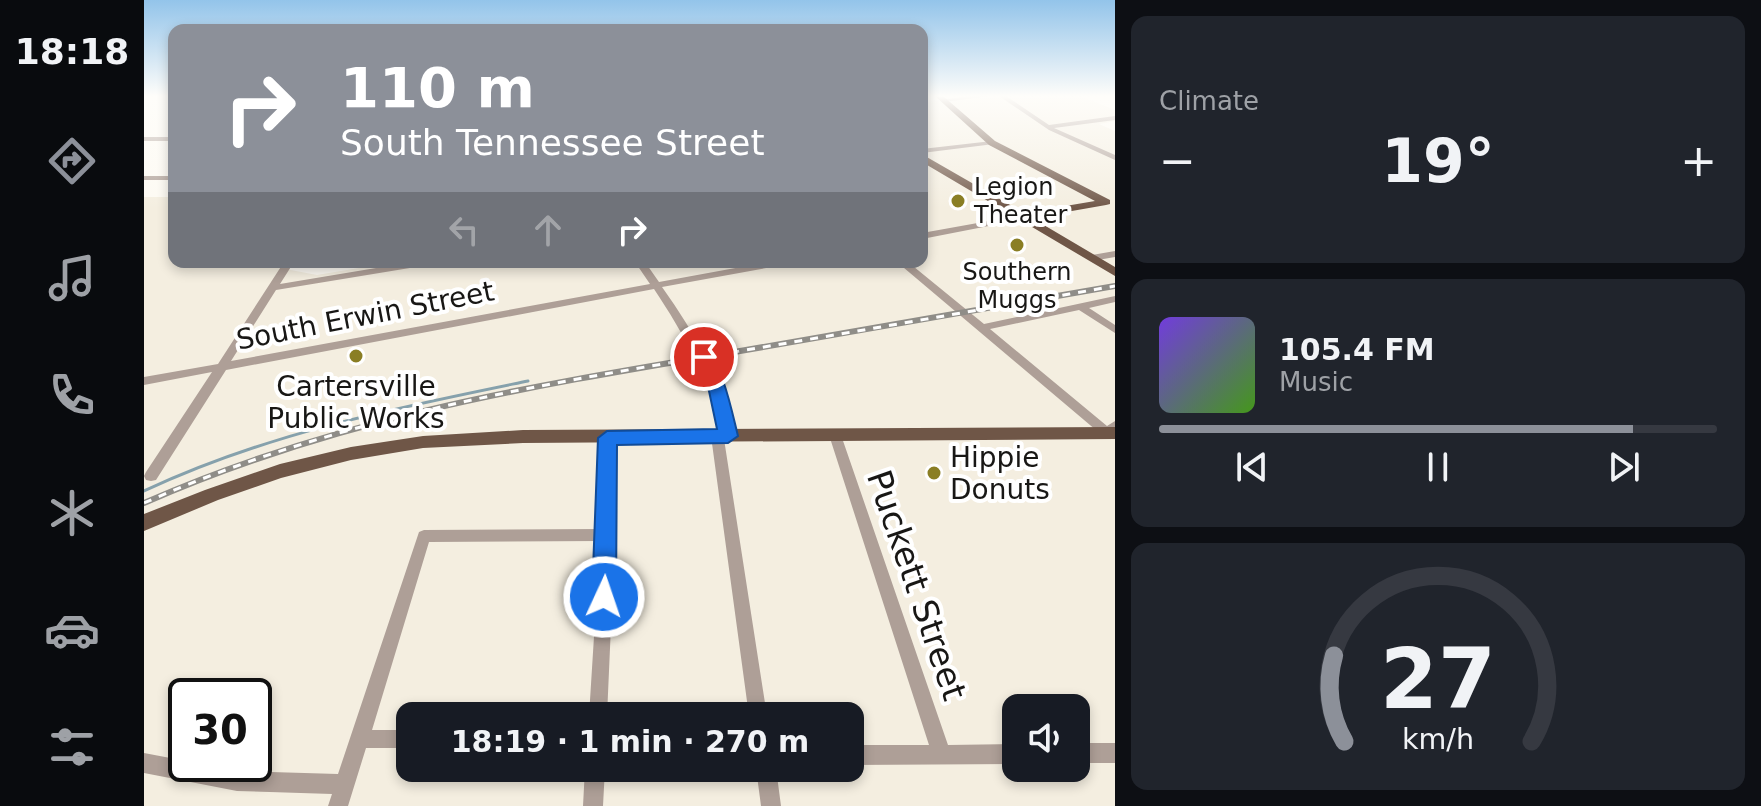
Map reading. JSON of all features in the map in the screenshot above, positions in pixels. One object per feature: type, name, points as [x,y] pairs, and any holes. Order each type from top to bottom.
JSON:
[{"type":"main road","points":[[980,134],[992,143],[1112,203]]},
{"type":"main road","points":[[928,162],[1115,272]]},
{"type":"main road","points":[[1022,217],[1112,203]]},
{"type":"main road","points":[[144,523],[267,476],[364,451],[445,441],[1112,430]]},
{"type":"street","points":[[1062,134],[1115,158]]},
{"type":"street","points":[[144,139],[168,139]]},
{"type":"street","points":[[928,150],[992,143]]},
{"type":"street","points":[[144,178],[168,178]]},
{"type":"street","points":[[928,235],[1022,217]]},
{"type":"street","points":[[1092,258],[1115,254]]},
{"type":"street","points":[[151,476],[285,268]]},
{"type":"street","points":[[273,288],[392,268]]},
{"type":"street","points":[[644,268],[704,357],[718,391],[756,702]]},
{"type":"street","name":"South Erwin Street","points":[[144,381],[752,268]]},
{"type":"street","points":[[909,268],[1112,430]]},
{"type":"street","points":[[982,328],[1115,299]]},
{"type":"street","points":[[1081,307],[1115,330]]},
{"type":"street","name":"Puckett Street","points":[[835,435],[942,754]]},
{"type":"street","points":[[599,702],[608,535],[607,438]]},
{"type":"street","points":[[338,806],[424,536],[608,535]]},
{"type":"street","points":[[359,739],[396,739]]},
{"type":"street","points":[[1090,753],[1115,753]]},
{"type":"street","points":[[864,755],[1002,754]]},
{"type":"street","points":[[144,763],[237,781],[344,784]]},
{"type":"street","points":[[593,806],[594,782]]},
{"type":"street","points":[[768,782],[771,806]]},
{"type":"shaded area","points":[[928,134],[1115,134],[1115,806],[144,806],[144,197],[168,197],[168,268],[280,268],[317,275],[359,268],[928,268]]},
{"type":"waterway","points":[[144,491],[237,453],[333,424],[528,381]]},
{"type":"railway","points":[[144,503],[290,448],[437,408],[586,377],[1115,286]]},
{"type":"place","name":"Legion Theater","points":[[958,201]]},
{"type":"place","name":"Southern Muggs","points":[[1017,245]]},
{"type":"place","name":"Cartersville Public Works","points":[[356,356]]},
{"type":"place","name":"Hippie Donuts","points":[[934,473]]},
{"type":"route","points":[[604,597],[608,535],[607,438],[728,436],[718,391],[704,357]]}]
